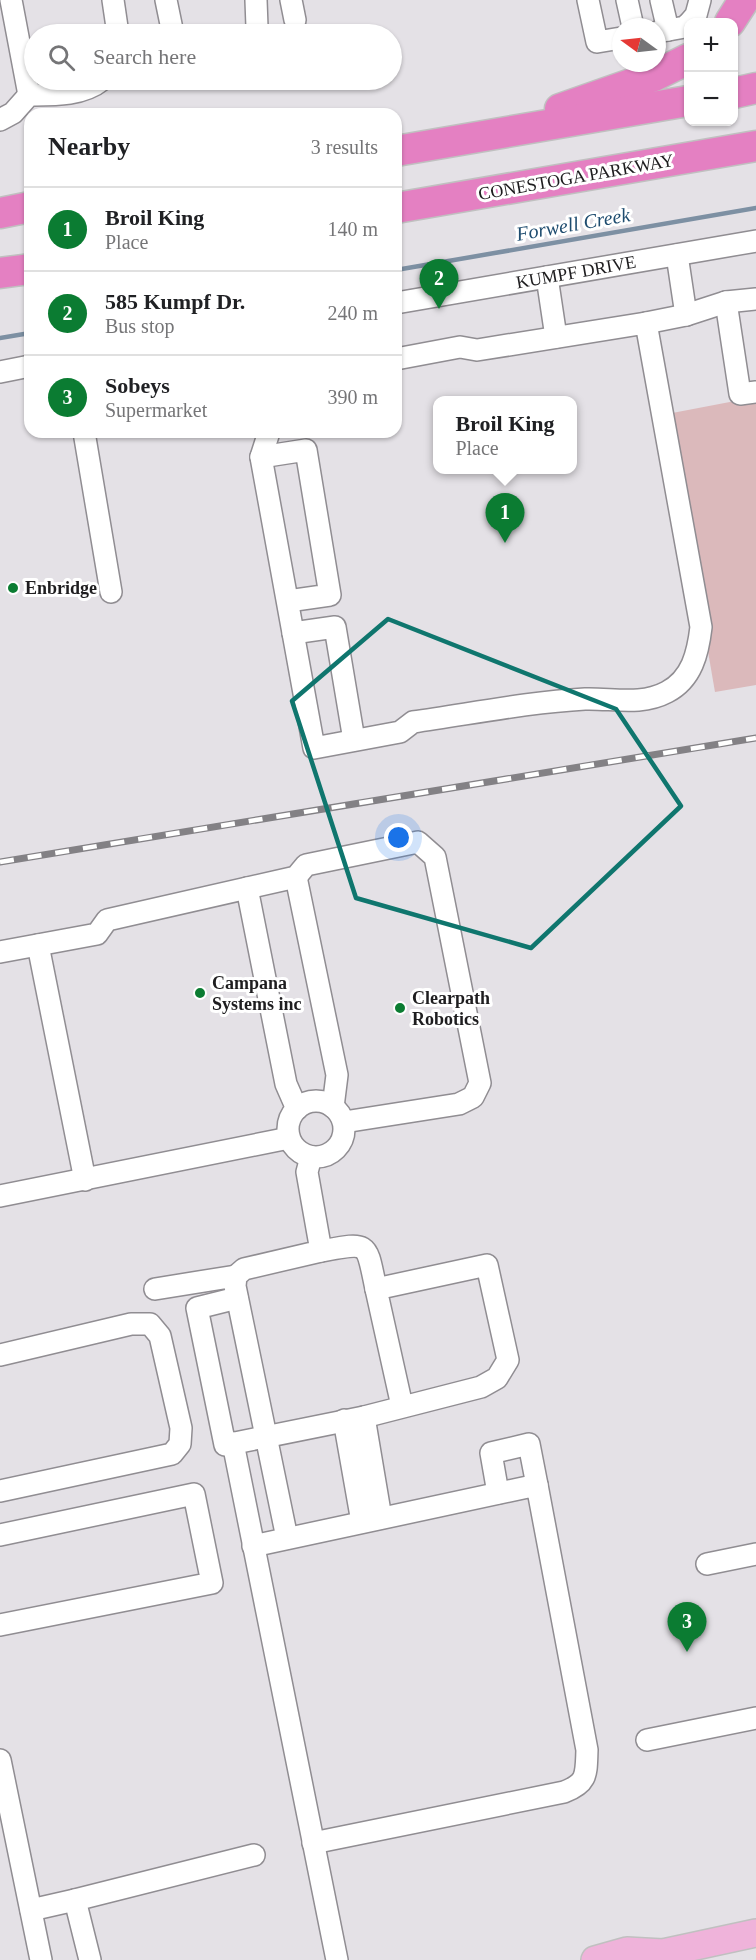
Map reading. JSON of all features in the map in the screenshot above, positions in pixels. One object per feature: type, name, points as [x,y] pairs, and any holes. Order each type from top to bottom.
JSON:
[{"type":"highway","points":[[733,18],[744,0]]},
{"type":"highway","points":[[476,140],[654,76],[684,61]]},
{"type":"highway","points":[[738,92],[756,88]]},
{"type":"highway","points":[[402,150],[476,140],[684,102]]},
{"type":"highway","name":"CONESTOGA PARKWAY","points":[[402,207],[756,146]]},
{"type":"highway","points":[[0,213],[24,208]]},
{"type":"highway","points":[[0,273],[24,270]]},
{"type":"main road","points":[[595,1960],[627,1951],[661,1958],[756,1933]]},
{"type":"street","points":[[11,0],[24,69]]},
{"type":"street","points":[[113,0],[117,24]]},
{"type":"street","points":[[166,0],[171,24]]},
{"type":"street","points":[[256,0],[257,24]]},
{"type":"street","points":[[588,0],[597,42],[612,40]]},
{"type":"street","points":[[627,0],[631,18]]},
{"type":"street","points":[[661,0],[662,18]]},
{"type":"street","points":[[666,30],[685,27],[694,11]]},
{"type":"street","points":[[28,90],[29,95]]},
{"type":"street","points":[[0,120],[13,113],[29,95],[60,95],[78,90]]},
{"type":"street","name":"KUMPF DRIVE","points":[[402,302],[756,241]]},
{"type":"street","points":[[677,255],[686,315]]},
{"type":"street","points":[[547,277],[556,338]]},
{"type":"street","points":[[402,358],[460,347],[477,350],[556,338],[686,315],[726,302],[756,299]]},
{"type":"street","points":[[726,302],[740,394],[756,392]]},
{"type":"street","points":[[267,438],[261,457],[315,748],[400,732],[413,722],[586,699],[641,700],[667,692],[688,673],[698,653],[701,627],[646,323]]},
{"type":"street","points":[[0,372],[24,367]]},
{"type":"street","points":[[85,438],[111,592]]},
{"type":"street","points":[[261,457],[306,450],[330,595],[288,601]]},
{"type":"street","points":[[293,633],[335,627],[354,740]]},
{"type":"street","points":[[0,952],[96,934],[106,920],[296,877],[306,865],[418,842],[435,857],[480,1083],[473,1097],[459,1104],[338,1114],[314,1101],[297,1108],[289,1122],[289,1138],[301,1153],[311,1157],[321,1157],[336,1149],[344,1132],[338,1114],[337,1075],[296,877]]},
{"type":"street","points":[[247,888],[286,1084],[297,1108]]},
{"type":"street","points":[[38,945],[85,1180]]},
{"type":"street","points":[[0,1196],[289,1138]]},
{"type":"street","points":[[311,1157],[306,1172],[321,1251]]},
{"type":"street","points":[[155,1289],[236,1276],[244,1269],[358,1244],[369,1252],[402,1406]]},
{"type":"street","points":[[237,1298],[197,1308],[225,1445],[354,1418],[481,1387],[497,1378],[508,1360],[487,1265],[376,1289]]},
{"type":"street","points":[[236,1276],[237,1298],[268,1436],[287,1538]]},
{"type":"street","points":[[0,1355],[130,1324],[150,1324],[160,1336],[181,1428],[180,1444],[172,1454],[0,1491]]},
{"type":"street","points":[[354,1418],[371,1520]]},
{"type":"street","points":[[233,1443],[337,1960]]},
{"type":"street","points":[[314,1844],[564,1792],[579,1786],[586,1774],[587,1750],[529,1444],[491,1453],[498,1493]]},
{"type":"street","points":[[253,1546],[537,1485]]},
{"type":"street","points":[[0,1535],[194,1494],[212,1583],[0,1625]]},
{"type":"street","points":[[706,1564],[756,1554]]},
{"type":"street","points":[[647,1740],[756,1718]]},
{"type":"street","points":[[0,1760],[41,1960]]},
{"type":"street","points":[[32,1910],[254,1856]]},
{"type":"street","points":[[75,1900],[90,1960]]},
{"type":"highlighted area","points":[[388,619],[616,709],[681,806],[531,948],[356,898],[292,701]]},
{"type":"shaded area","points":[[756,397],[756,685],[715,692],[667,414]]},
{"type":"waterway","name":"Forwell Creek","points":[[402,269],[756,208]]},
{"type":"waterway","name":"Forwell Creek","points":[[0,338],[24,334]]},
{"type":"railway","points":[[0,862],[756,738]]},
{"type":"place","name":"585 Kumpf Dr.","points":[[439,309]]},
{"type":"place","name":"Broil King","points":[[505,543]]},
{"type":"place","name":"Enbridge","points":[[13,588]]},
{"type":"place","name":"Campana Systems inc","points":[[200,993]]},
{"type":"place","name":"Clearpath Robotics","points":[[400,1008]]},
{"type":"place","name":"Sobeys","points":[[687,1652]]}]
